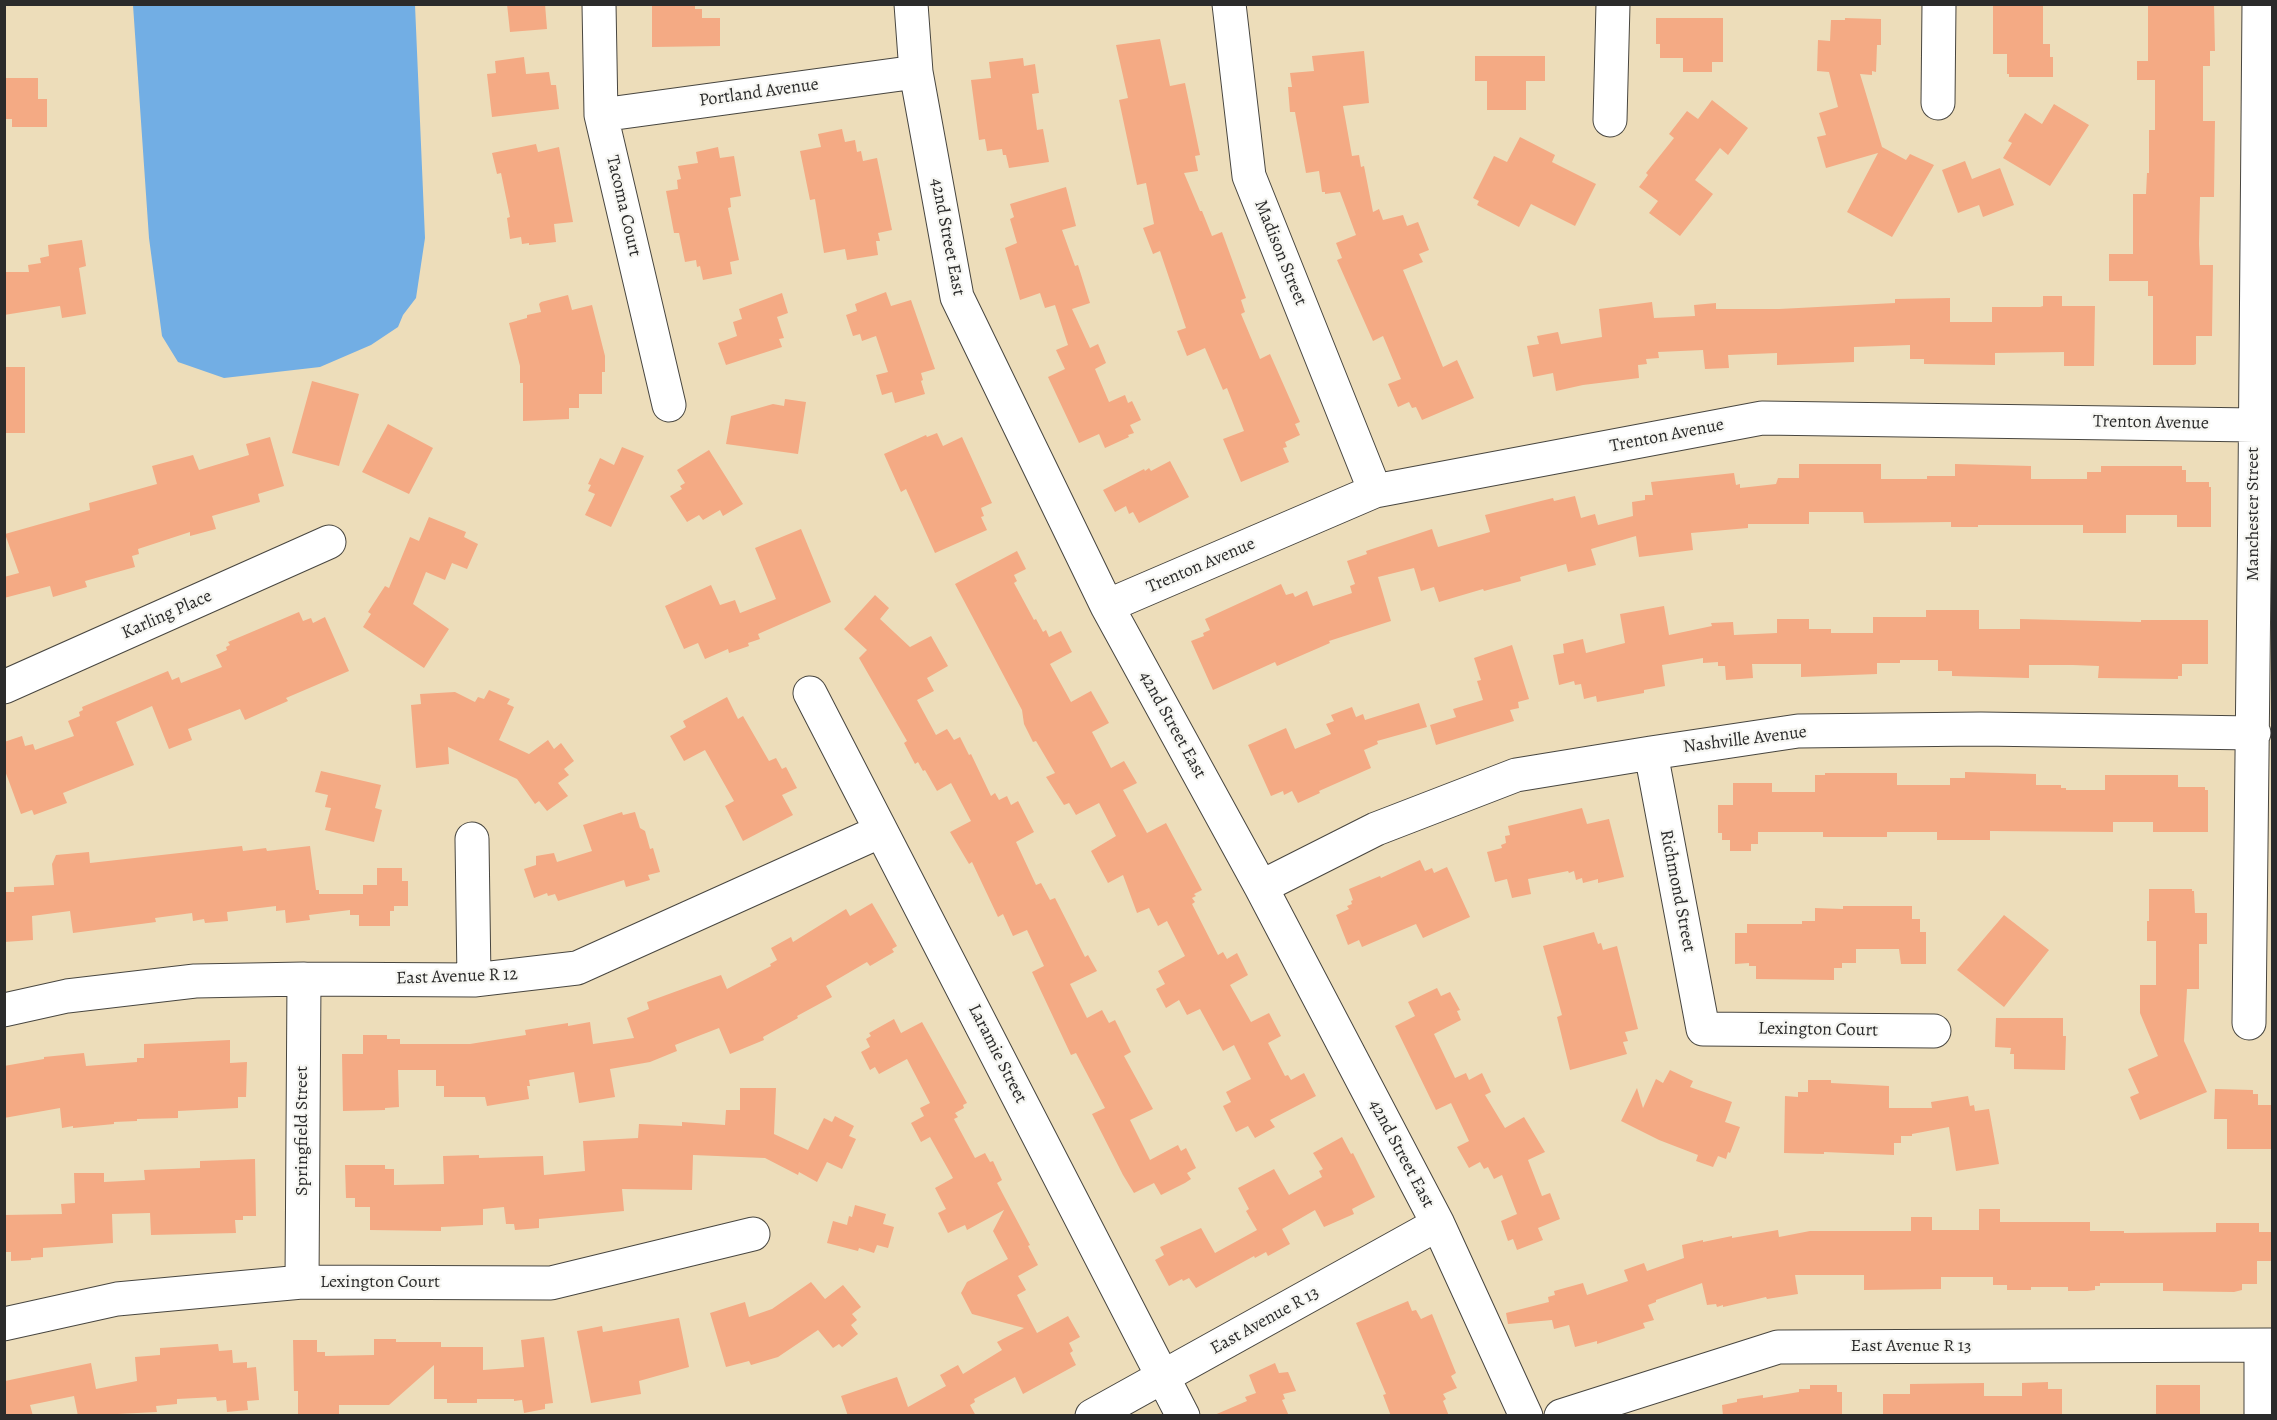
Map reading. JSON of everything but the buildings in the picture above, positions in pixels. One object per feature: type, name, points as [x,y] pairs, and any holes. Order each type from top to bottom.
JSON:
[{"type":"street","name":"Tacoma Court","points":[[599,4],[601,115],[669,405]]},
{"type":"street","name":"42nd Street East","points":[[911,4],[916,72],[957,297],[1107,606],[1262,887],[1438,1224],[1526,1416]]},
{"type":"street","name":"Madison Street","points":[[1229,4],[1249,176],[1375,491]]},
{"type":"street","points":[[1610,120],[1613,4]]},
{"type":"street","points":[[1938,103],[1939,4]]},
{"type":"street","name":"Manchester Street","points":[[2249,1023],[2254,733],[2254,425],[2259,4]]},
{"type":"street","name":"Portland Avenue","points":[[601,115],[916,72]]},
{"type":"street","name":"Trenton Avenue","points":[[1107,606],[1375,491],[1762,418],[2254,425]]},
{"type":"street","name":"Karling Place","points":[[4,687],[329,542]]},
{"type":"street","name":"Laramie Street","points":[[810,693],[1183,1416]]},
{"type":"street","name":"Nashville Avenue","points":[[1262,887],[1376,829],[1516,775],[1651,753],[1798,731],[1981,729],[2254,733]]},
{"type":"street","name":"Richmond Street","points":[[1651,753],[1703,1029]]},
{"type":"street","name":"East Avenue R 12","points":[[4,1010],[67,996],[195,981],[474,980],[577,968],[881,831]]},
{"type":"street","points":[[472,839],[474,980]]},
{"type":"street","name":"Springfield Street","points":[[302,1282],[304,979]]},
{"type":"street","name":"Lexington Court","points":[[1703,1029],[1934,1031]]},
{"type":"street","name":"East Avenue R 13","points":[[1092,1416],[1438,1224]]},
{"type":"street","name":"Lexington Court","points":[[4,1324],[117,1299],[302,1282],[551,1283],[753,1234]]},
{"type":"street","points":[[2261,1416],[2267,1345]]},
{"type":"street","name":"East Avenue R 13","points":[[1561,1416],[1779,1347],[2267,1345]]},
{"type":"water","points":[[133,5],[415,5],[425,238],[416,298],[403,315],[398,327],[371,345],[320,367],[224,378],[178,362],[162,336],[149,238]]}]
